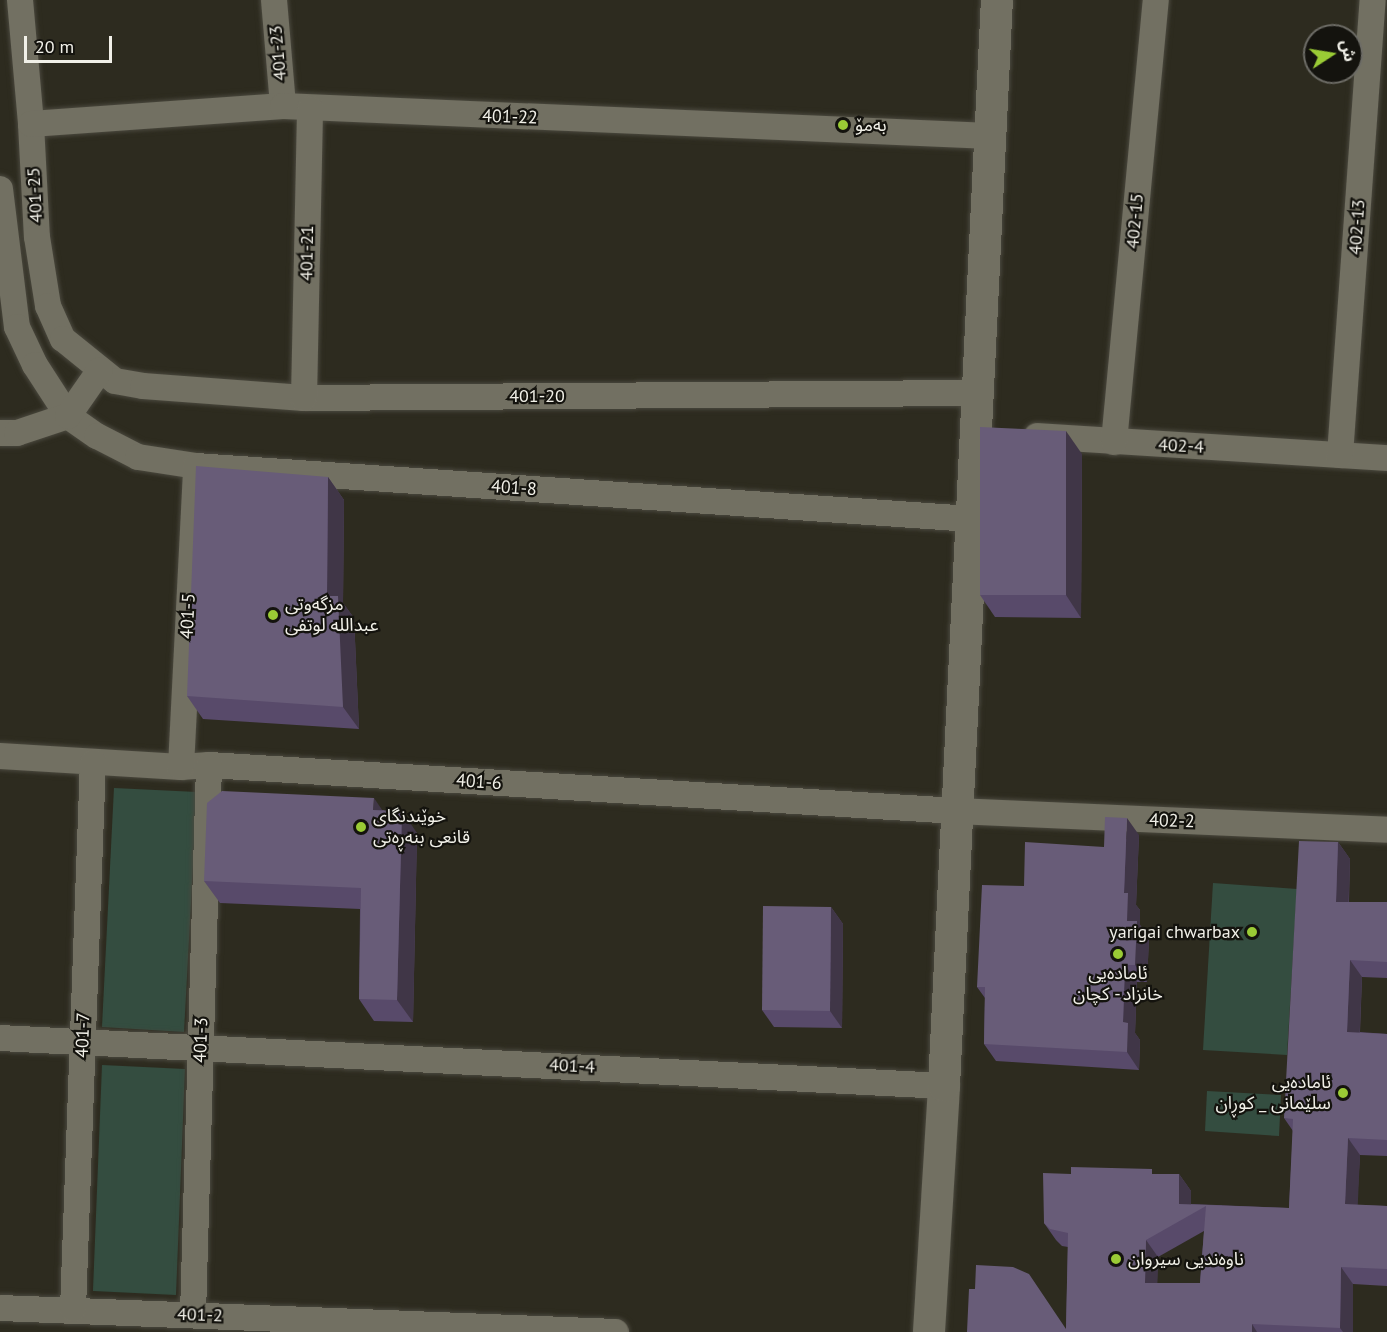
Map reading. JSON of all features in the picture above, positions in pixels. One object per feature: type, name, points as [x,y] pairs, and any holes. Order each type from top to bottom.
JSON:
[{"type":"street","name":"401-25","points":[[20,0],[31,124],[37,237],[48,306],[63,339],[100,370]]},
{"type":"street","name":"401-23","points":[[274,0],[283,106]]},
{"type":"street","points":[[929,1332],[944,1086],[971,519],[995,433],[978,393],[997,0]]},
{"type":"street","name":"402-15","points":[[1114,442],[1156,0]]},
{"type":"street","name":"402-13","points":[[1340,455],[1373,0]]},
{"type":"street","name":"401-22","points":[[31,124],[283,106],[310,109],[990,136]]},
{"type":"street","name":"401-21","points":[[304,398],[310,109]]},
{"type":"street","name":"401-25","points":[[0,189],[17,327],[35,365],[68,416]]},
{"type":"street","points":[[0,433],[17,433],[68,416],[100,370]]},
{"type":"street","name":"401-20","points":[[100,370],[115,381],[143,386],[304,398],[978,393]]},
{"type":"street","name":"401-8","points":[[68,416],[97,436],[138,457],[196,466],[971,519]]},
{"type":"street","name":"402-4","points":[[995,433],[1387,458]]},
{"type":"street","name":"401-5","points":[[181,767],[196,466]]},
{"type":"street","name":"401-6","points":[[0,756],[181,767],[209,765],[957,812]]},
{"type":"street","name":"401-7","points":[[73,1309],[93,762]]},
{"type":"street","name":"401-3","points":[[193,1314],[209,765]]},
{"type":"street","name":"402-2","points":[[957,812],[1387,830]]},
{"type":"street","name":"401-4","points":[[0,1038],[944,1086]]},
{"type":"street","name":"401-2","points":[[0,1308],[73,1309],[130,1322],[193,1314],[616,1332]]},
{"type":"green space","points":[[114,788],[197,792],[184,1032],[102,1027]]},
{"type":"green space","name":"yarigai chwarbax","points":[[1213,883],[1297,889],[1287,1055],[1203,1050]]},
{"type":"green space","points":[[102,1065],[185,1069],[176,1295],[93,1291]]},
{"type":"green space","points":[[1207,1091],[1281,1095],[1279,1136],[1205,1131]]},
{"type":"building","points":[[980,427],[1066,431],[1066,595],[980,595]]},
{"type":"building","points":[[196,466],[328,477],[327,596],[338,596],[343,707],[187,696]]},
{"type":"building","points":[[222,791],[374,798],[373,810],[402,811],[397,1000],[359,999],[361,888],[204,881],[207,803]]},
{"type":"building","name":"ئامادەیی خانزاد - کچان","points":[[1105,817],[1127,818],[1124,893],[1128,893],[1127,921],[1137,921],[1135,965],[1125,965],[1123,1022],[1128,1023],[1127,1052],[984,1044],[985,987],[977,987],[982,885],[1024,886],[1025,842],[1104,847]]},
{"type":"building","points":[[1299,841],[1338,842],[1336,902],[1387,902],[1387,962],[1350,960],[1347,1032],[1387,1034],[1387,1140],[1348,1138],[1345,1204],[1387,1206],[1387,1269],[1341,1267],[1340,1328],[1252,1324],[1252,1332],[967,1332],[969,1289],[975,1289],[976,1265],[1013,1267],[1029,1274],[1066,1329],[1068,1233],[1050,1229],[1044,1223],[1043,1173],[1071,1174],[1071,1167],[1152,1169],[1152,1174],[1179,1174],[1179,1204],[1289,1208],[1293,1119],[1284,1118]],"holes":[[[1206,1206],[1200,1283],[1145,1283],[1146,1240]]]},
{"type":"building","points":[[763,906],[831,907],[830,1011],[762,1010]]},
{"type":"place","name":"بەمۆ","points":[[843,125]]},
{"type":"place","name":"مزگەوتی عبداللە لوتفی","points":[[273,615]]},
{"type":"place","name":"خوێندنگای قانعی بنەڕەتی","points":[[361,827]]},
{"type":"place","name":"yarigai chwarbax","points":[[1252,932]]},
{"type":"place","name":"ئامادەیی خانزاد - کچان","points":[[1118,954]]},
{"type":"place","name":"ئامادەیی سلێمانی _ کوڕان","points":[[1343,1093]]},
{"type":"place","name":"ناوەندیی سیروان","points":[[1116,1259]]}]
